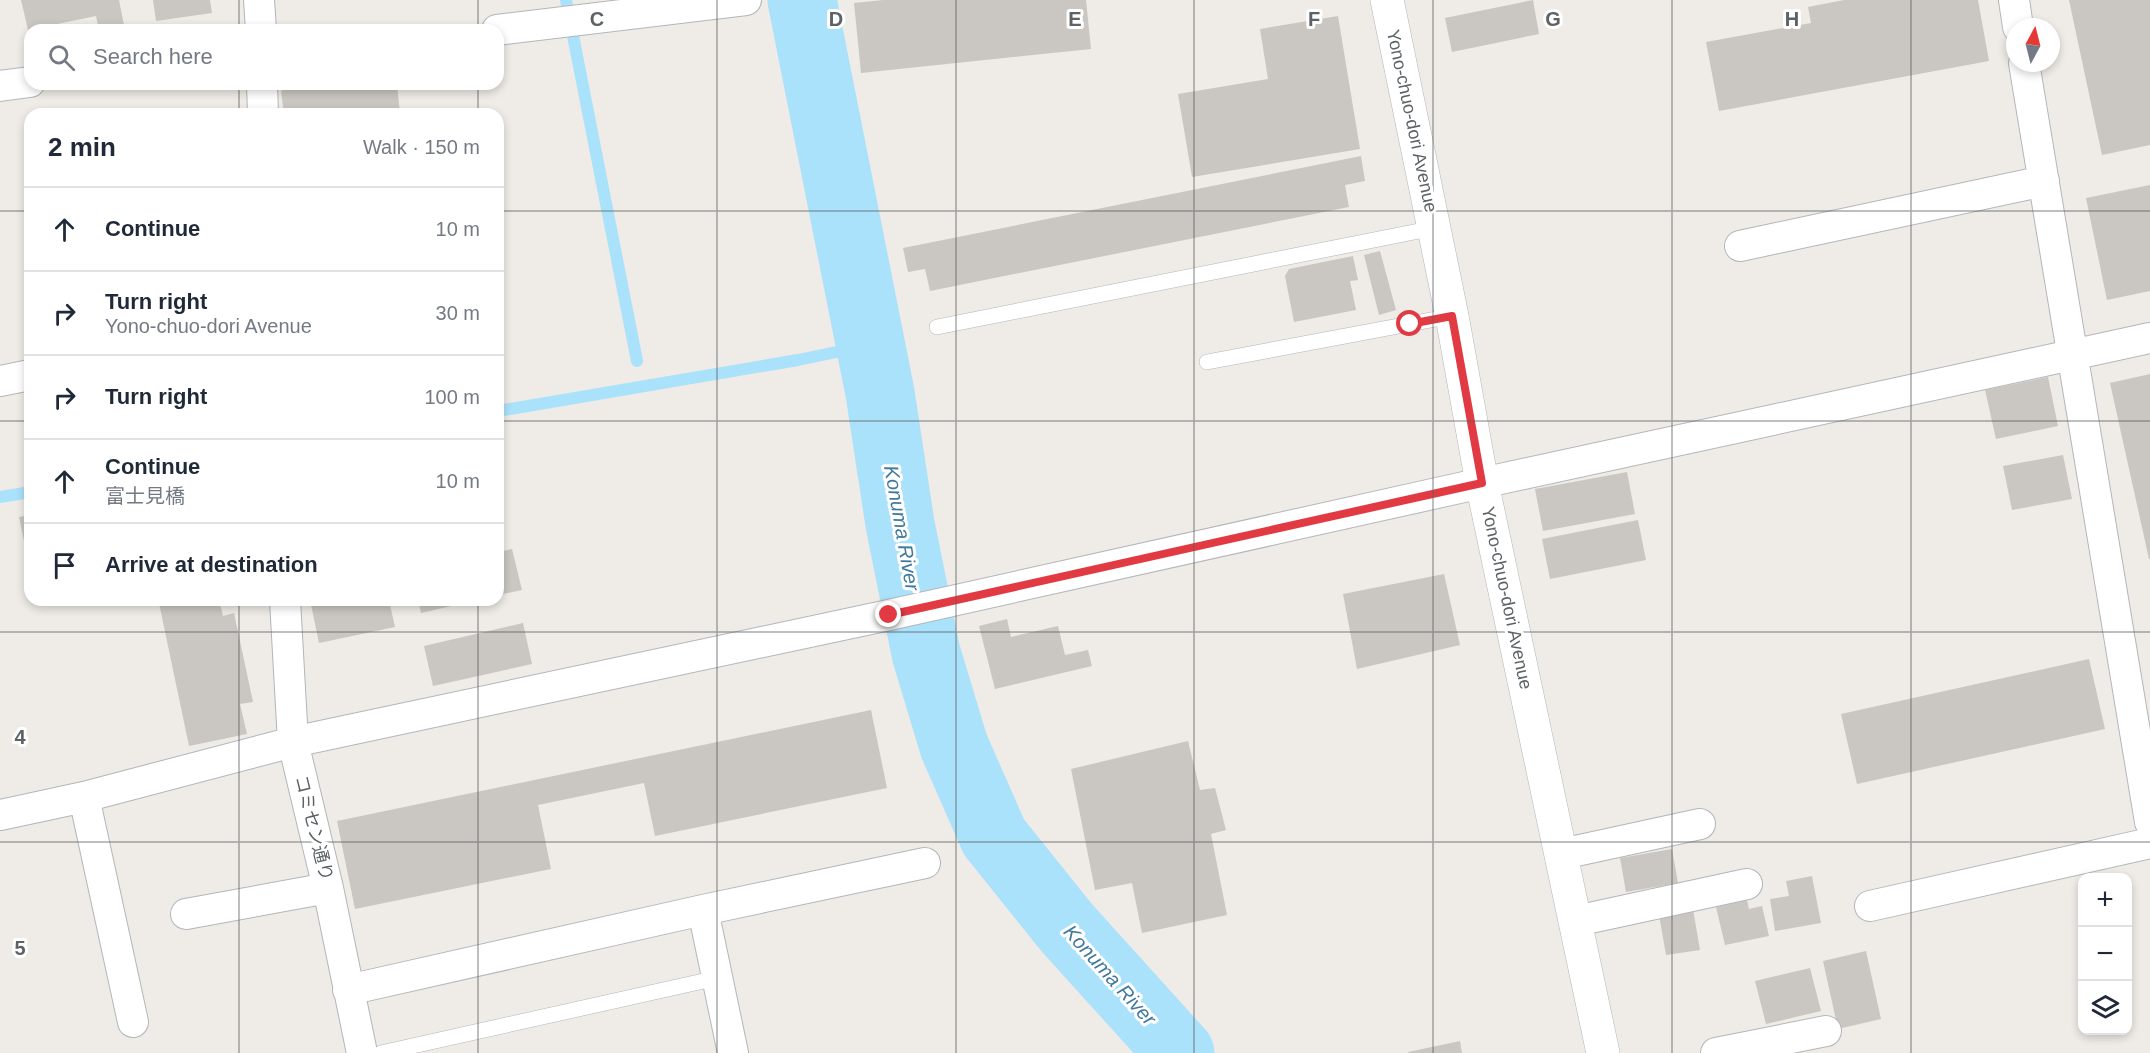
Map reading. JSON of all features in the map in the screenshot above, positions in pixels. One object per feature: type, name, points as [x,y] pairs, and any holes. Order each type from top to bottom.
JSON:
[{"type":"street","points":[[259,0],[261,24]]},
{"type":"street","points":[[504,29],[746,0]]},
{"type":"street","name":"Yono-chuo-dori Avenue","points":[[1387,0],[1452,316],[1482,483],[1603,1053]]},
{"type":"street","points":[[2014,0],[2017,18]]},
{"type":"street","points":[[2026,72],[2073,355],[2141,708],[2150,822]]},
{"type":"street","points":[[0,86],[24,83]]},
{"type":"street","points":[[262,90],[263,108]]},
{"type":"street","points":[[1740,246],[2044,181]]},
{"type":"street","points":[[0,815],[84,797],[293,742],[889,615],[2150,338]]},
{"type":"street","points":[[0,381],[24,376]]},
{"type":"street","name":"コミセン通り","points":[[285,606],[293,742],[328,888],[362,1053]]},
{"type":"street","points":[[84,797],[134,1023]]},
{"type":"street","points":[[1562,854],[1700,824]]},
{"type":"street","points":[[1870,906],[2150,843]]},
{"type":"street","points":[[348,990],[703,910],[925,863]]},
{"type":"street","points":[[1576,921],[1747,884]]},
{"type":"street","points":[[186,914],[328,888]]},
{"type":"street","points":[[703,910],[733,1053]]},
{"type":"street","points":[[1716,1053],[1826,1031]]},
{"type":"lane","points":[[937,327],[1434,228]]},
{"type":"lane","points":[[1207,362],[1452,316]]},
{"type":"lane","points":[[381,1053],[717,978]]},
{"type":"building","points":[[21,0],[119,0],[124,24],[98,24],[96,16],[57,24],[27,24]]},
{"type":"building","points":[[153,0],[210,0],[212,13],[156,21]]},
{"type":"building","points":[[883,0],[1086,0],[1091,49],[861,73],[854,3]]},
{"type":"building","points":[[1533,0],[1539,34],[1452,52],[1445,18]]},
{"type":"building","points":[[1844,0],[1978,0],[1989,61],[1719,111],[1706,42],[1811,23],[1808,7]]},
{"type":"building","points":[[2069,0],[2150,0],[2150,145],[2102,155]]},
{"type":"building","points":[[1338,16],[1360,149],[1192,177],[1178,94],[1268,79],[1260,29]]},
{"type":"building","points":[[398,90],[399,108],[283,108],[281,91]]},
{"type":"building","points":[[1361,156],[1365,181],[1345,185],[1349,207],[930,291],[925,269],[908,272],[903,248]]},
{"type":"building","points":[[2150,185],[2150,291],[2107,300],[2086,198]]},
{"type":"building","points":[[1380,251],[1396,310],[1379,315],[1364,255]]},
{"type":"building","points":[[1353,256],[1358,280],[1350,281],[1356,310],[1294,322],[1285,276],[1289,269]]},
{"type":"building","points":[[2150,374],[2150,559],[2149,559],[2110,383]]},
{"type":"building","points":[[2048,377],[2058,426],[1996,439],[1985,390]]},
{"type":"building","points":[[2063,455],[2072,499],[2012,510],[2003,466]]},
{"type":"building","points":[[1627,472],[1635,514],[1543,531],[1535,489]]},
{"type":"building","points":[[24,516],[24,541],[19,517]]},
{"type":"building","points":[[1638,520],[1646,560],[1550,579],[1542,539]]},
{"type":"building","points":[[512,549],[522,590],[504,594],[504,551]]},
{"type":"building","points":[[1444,574],[1460,645],[1357,669],[1343,594]]},
{"type":"building","points":[[160,606],[220,606],[223,616],[234,613],[253,702],[240,704],[247,734],[189,746]]},
{"type":"building","points":[[311,606],[390,606],[395,627],[319,643]]},
{"type":"building","points":[[419,606],[451,606],[421,613]]},
{"type":"building","points":[[1007,619],[1011,637],[1058,626],[1065,655],[1088,650],[1092,666],[995,689],[979,626]]},
{"type":"building","points":[[523,623],[532,664],[433,686],[424,646]]},
{"type":"building","points":[[2089,659],[2105,729],[1857,784],[1841,714]]},
{"type":"building","points":[[871,710],[887,788],[655,836],[644,783],[538,805],[551,869],[355,909],[337,821]]},
{"type":"building","points":[[1188,741],[1200,790],[1215,788],[1226,830],[1211,834],[1227,915],[1142,933],[1132,883],[1095,890],[1071,769]]},
{"type":"building","points":[[1672,849],[1678,883],[1626,892],[1620,858]]},
{"type":"building","points":[[1812,876],[1821,923],[1775,931],[1770,899],[1789,896],[1786,881]]},
{"type":"building","points":[[1747,900],[1749,909],[1762,906],[1769,936],[1725,945],[1716,907]]},
{"type":"building","points":[[1693,909],[1700,950],[1666,955],[1659,915]]},
{"type":"building","points":[[1866,951],[1881,1019],[1838,1029],[1823,961]]},
{"type":"building","points":[[1810,968],[1821,1011],[1766,1024],[1755,981]]},
{"type":"building","points":[[1460,1041],[1462,1053],[1408,1053],[1408,1052]]},
{"type":"waterway","points":[[566,0],[637,361]]},
{"type":"waterway","name":"Konuma River","points":[[802,0],[880,393],[900,524],[926,653],[954,746],[994,837],[1067,928],[1180,1053]]},
{"type":"waterway","points":[[504,410],[798,360],[870,345]]},
{"type":"waterway","points":[[0,497],[24,493]]},
{"type":"route","points":[[889,615],[1482,483],[1452,316],[1410,324]]}]
